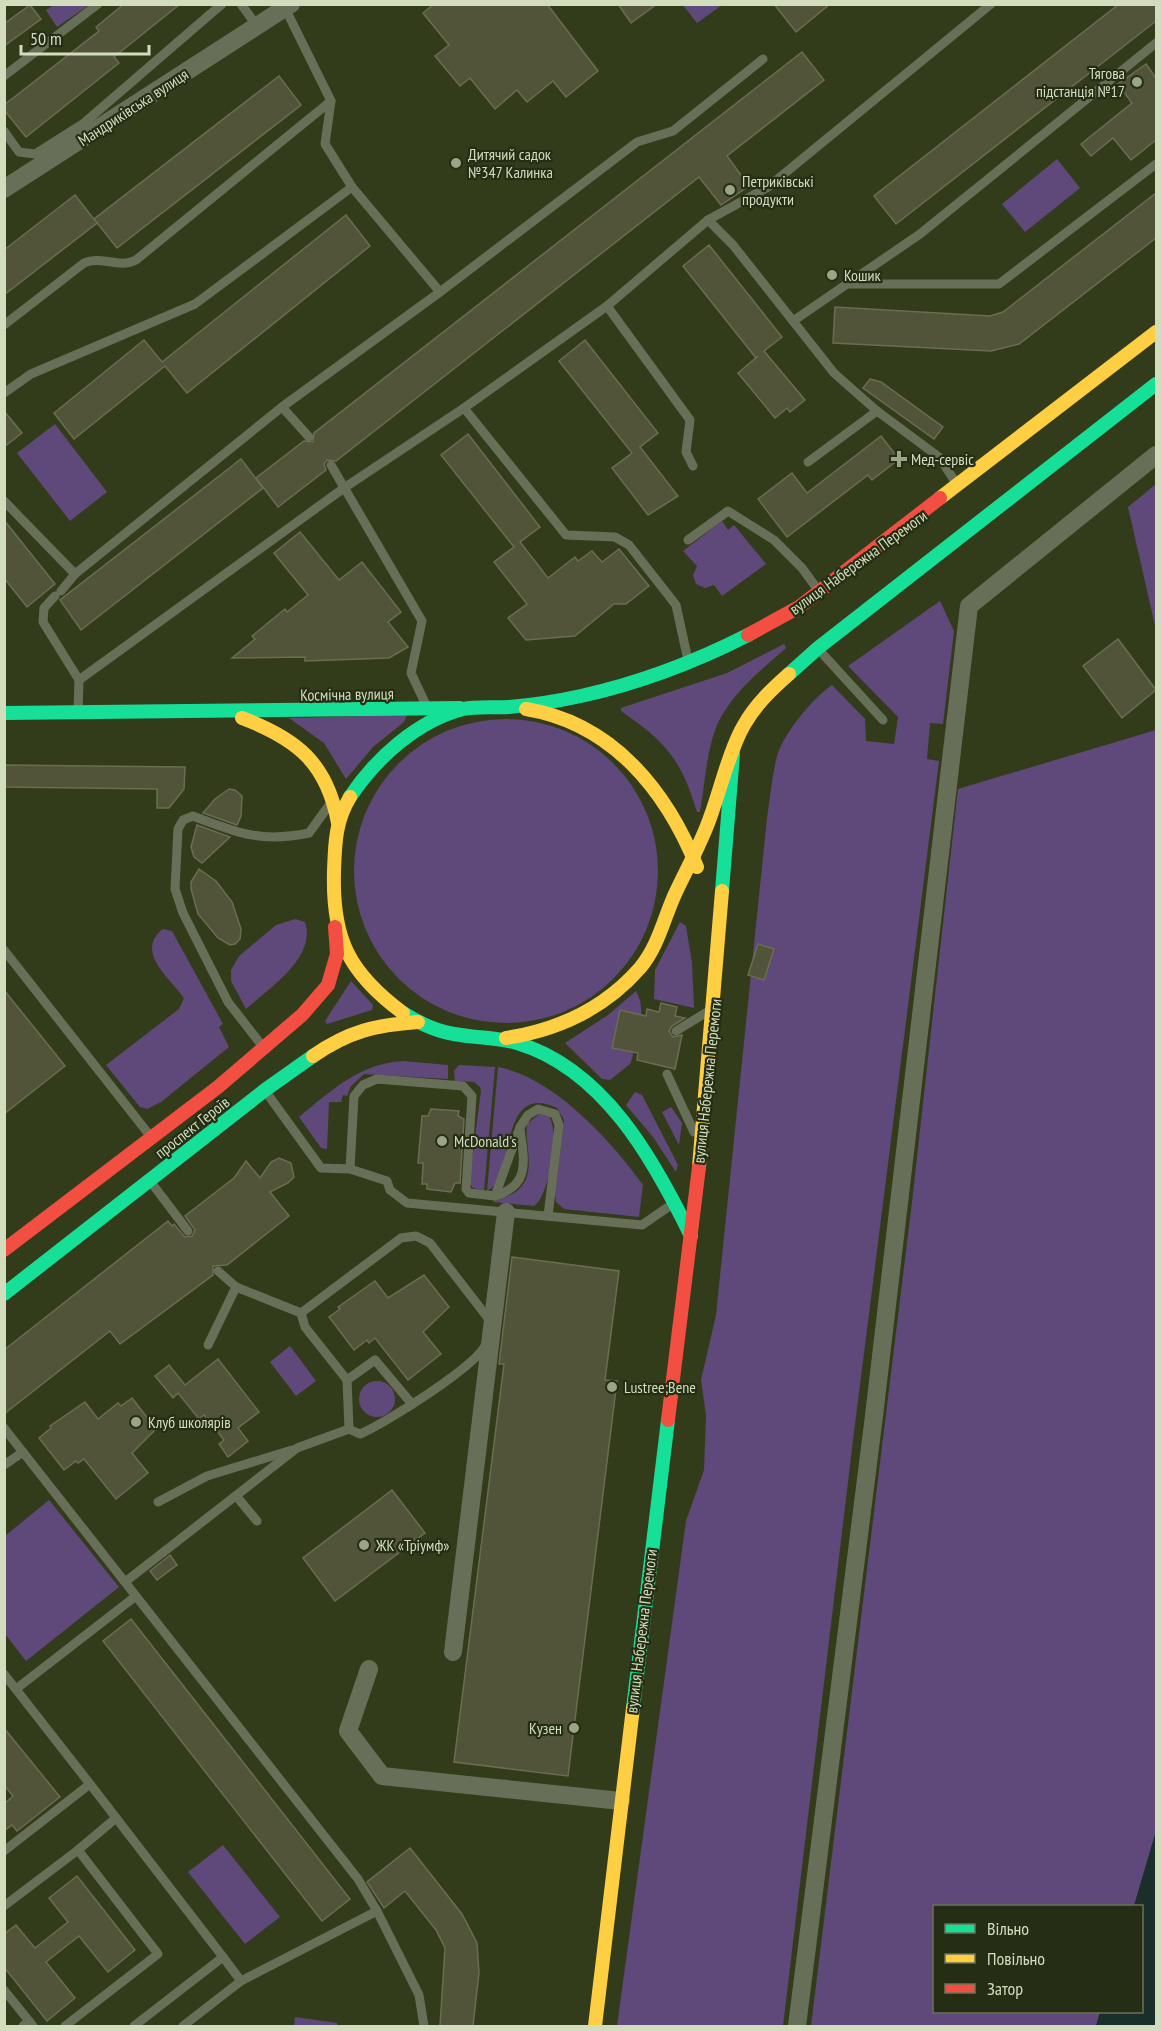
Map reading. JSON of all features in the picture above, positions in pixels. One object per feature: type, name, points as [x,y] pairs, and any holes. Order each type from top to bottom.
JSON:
[{"type":"main road","name":"вулиця Набережна Перемоги","points":[[691,1236],[653,1161],[606,1100],[560,1062],[534,1049],[498,1039],[440,1032],[418,1022],[391,1005],[366,979],[346,949],[334,914],[334,855],[338,823],[356,791],[377,762],[404,739],[435,721],[470,708],[516,706],[600,692],[664,674],[745,639],[819,593],[1156,332]]},
{"type":"main road","name":"вулиця Набережна Перемоги","points":[[498,1039],[538,1033],[571,1021],[623,986],[641,967],[665,924],[673,899],[710,819],[743,726],[764,696],[818,648],[1156,384]]},
{"type":"main road","name":"вулиця Набережна Перемоги","points":[[516,706],[561,717],[589,730],[622,753],[677,820],[693,856],[717,926]]},
{"type":"main road","name":"Космічна вулиця","points":[[4,713],[470,708]]},
{"type":"main road","name":"Космічна вулиця","points":[[225,712],[271,728],[292,740],[315,762],[333,800],[338,823]]},
{"type":"main road","name":"вулиця Набережна Перемоги","points":[[595,2026],[701,1148],[715,1007],[717,926],[733,754]]},
{"type":"main road","name":"вулиця Набережна Перемоги","points":[[647,783],[666,819],[673,853],[673,899]]},
{"type":"main road","name":"проспект Героїв","points":[[4,1250],[152,1138],[265,1049],[303,1015],[328,985],[337,954],[334,914]]},
{"type":"main road","name":"проспект Героїв","points":[[4,1294],[265,1090],[336,1040],[377,1025],[418,1022]]},
{"type":"street","name":"Мандриківська вулиця","points":[[4,189],[288,6]]},
{"type":"street","points":[[797,2026],[874,1416],[969,606],[1019,563],[1156,455]]},
{"type":"street","points":[[453,1652],[506,1212]]},
{"type":"street","points":[[369,1669],[348,1731],[382,1776],[621,1801]]},
{"type":"lane","points":[[4,76],[98,4]]},
{"type":"lane","points":[[4,131],[19,152],[35,154],[84,123],[222,4]]},
{"type":"lane","points":[[242,4],[257,26]]},
{"type":"lane","points":[[79,680],[344,488],[464,408],[608,306],[708,220],[768,187],[991,4]]},
{"type":"lane","points":[[288,6],[331,101],[325,144],[352,187],[440,292]]},
{"type":"lane","points":[[793,321],[920,234],[1156,43]]},
{"type":"lane","points":[[78,714],[79,680],[43,622],[44,608],[75,574],[282,407],[440,292],[637,142],[673,131],[763,59]]},
{"type":"lane","points":[[4,325],[84,263],[96,260],[130,263],[136,260],[331,101]]},
{"type":"lane","points":[[848,284],[999,284],[1156,164]]},
{"type":"lane","points":[[4,393],[31,374],[195,304],[352,187]]},
{"type":"lane","points":[[708,220],[733,245],[834,373],[878,411],[939,457],[958,487]]},
{"type":"lane","points":[[608,306],[690,420],[686,452],[693,466]]},
{"type":"lane","points":[[282,407],[309,437]]},
{"type":"lane","points":[[464,408],[566,535],[615,537],[629,545],[676,605],[688,664]]},
{"type":"lane","points":[[808,462],[878,411]]},
{"type":"lane","points":[[331,465],[422,621],[411,673],[428,710]]},
{"type":"lane","points":[[4,501],[75,574]]},
{"type":"lane","points":[[688,540],[728,511],[774,540],[802,568],[819,593]]},
{"type":"lane","points":[[818,648],[883,720]]},
{"type":"lane","points":[[265,1049],[228,1002],[183,913],[175,889],[178,829],[183,820],[193,816],[262,838],[298,836],[309,833],[333,800]]},
{"type":"lane","points":[[4,950],[152,1138]]},
{"type":"lane","points":[[676,1031],[715,1007]]},
{"type":"lane","points":[[667,1074],[701,1148]]},
{"type":"lane","points":[[350,1169],[354,1096],[363,1085],[377,1079],[459,1085],[468,1089],[472,1096],[466,1189],[474,1195],[495,1196],[508,1192],[517,1184],[524,1165],[520,1127]]},
{"type":"lane","points":[[265,1090],[321,1168],[350,1169],[387,1181],[390,1190],[407,1203],[642,1225],[675,1202]]},
{"type":"lane","points":[[495,1196],[520,1127],[528,1115],[538,1109],[555,1114],[560,1125],[548,1216]]},
{"type":"lane","points":[[150,1181],[188,1231]]},
{"type":"lane","points":[[158,1502],[207,1476],[349,1429],[360,1434],[381,1425],[483,1352],[490,1335],[488,1318],[430,1243],[416,1236],[401,1238],[301,1313]]},
{"type":"lane","points":[[218,1271],[236,1287],[301,1313]]},
{"type":"lane","points":[[208,1345],[236,1287]]},
{"type":"lane","points":[[301,1313],[305,1327],[347,1380],[349,1429]]},
{"type":"lane","points":[[347,1380],[375,1360],[412,1404]]},
{"type":"lane","points":[[4,1428],[358,1879],[377,1911],[419,1995],[424,2026]]},
{"type":"lane","points":[[125,1582],[297,1448]]},
{"type":"lane","points":[[4,1466],[23,1452]]},
{"type":"lane","points":[[237,1497],[256,1521]]},
{"type":"lane","points":[[16,1689],[136,1596]]},
{"type":"lane","points":[[4,1674],[241,1981]]},
{"type":"lane","points":[[4,1851],[90,1784]]},
{"type":"lane","points":[[4,1906],[116,1818]]},
{"type":"lane","points":[[65,2026],[158,1954],[78,1850]]},
{"type":"lane","points":[[183,2026],[241,1981],[377,1911]]},
{"type":"lane","points":[[134,2026],[223,1957]]},
{"type":"lane","points":[[4,1990],[28,2025]]},
{"type":"shaded area","points":[[54,5],[89,5],[57,27],[46,10]]},
{"type":"shaded area","points":[[683,5],[722,5],[697,23]]},
{"type":"shaded area","points":[[1057,159],[1080,188],[1025,232],[1002,204]]},
{"type":"shaded area","points":[[55,424],[107,492],[70,521],[17,453]]},
{"type":"shaded area","points":[[1156,484],[1156,630],[1128,507]]},
{"type":"shaded area","points":[[722,521],[728,530],[734,525],[766,564],[722,596],[714,585],[705,588],[696,584],[693,575],[697,566],[683,551]]},
{"type":"shaded area","points":[[940,601],[954,631],[943,724],[930,723],[927,759],[939,761],[853,1440],[783,2026],[617,2026],[686,1521],[704,1470],[706,1415],[701,1380],[716,1315],[767,818],[775,764],[792,727],[816,699],[832,685],[865,719],[866,741],[894,744],[898,717],[848,666]]},
{"type":"shaded area","points":[[784,644],[786,648],[738,693],[717,725],[708,757],[700,812],[697,812],[685,778],[670,753],[650,732],[621,711],[621,708],[727,673]]},
{"type":"shaded area","points":[[407,715],[404,722],[373,747],[346,779],[324,743],[289,718]]},
{"type":"shaded area","points":[[506,719],[536,722],[564,731],[590,745],[613,764],[632,787],[646,813],[655,841],[658,871],[655,901],[646,929],[632,955],[613,978],[590,997],[564,1011],[536,1020],[506,1023],[476,1020],[448,1011],[422,997],[399,978],[380,955],[366,929],[357,901],[354,871],[357,841],[366,813],[380,787],[399,764],[422,745],[448,731],[476,722]]},
{"type":"shaded area","points":[[1156,730],[1156,1831],[1134,1905],[933,1905],[933,2013],[1100,2013],[1096,2026],[811,2026],[912,1202],[958,789]]},
{"type":"shaded area","points":[[295,919],[305,922],[307,935],[304,948],[288,972],[246,1009],[231,981],[231,970],[239,956],[276,925]]},
{"type":"shaded area","points":[[680,922],[686,926],[692,963],[694,1008],[654,999],[655,970]]},
{"type":"shaded area","points":[[163,929],[172,931],[223,1024],[219,1027],[229,1047],[161,1102],[147,1109],[140,1107],[106,1065],[179,1009],[184,998],[157,964],[153,955],[152,946],[155,937]]},
{"type":"shaded area","points":[[351,981],[373,1005],[372,1010],[327,1024],[325,1021]]},
{"type":"shaded area","points":[[636,991],[641,1016],[632,1059],[630,1064],[610,1080],[602,1079],[565,1043],[608,1015]]},
{"type":"shaded area","points":[[403,1061],[448,1065],[448,1079],[364,1074],[351,1086],[347,1096],[343,1095],[341,1102],[329,1102],[327,1149],[321,1148],[299,1117],[335,1088],[360,1073],[387,1063]]},
{"type":"shaded area","points":[[459,1065],[495,1067],[484,1191],[473,1188],[469,1182],[481,1091],[474,1082],[455,1081],[454,1071]]},
{"type":"shaded area","points":[[498,1067],[519,1073],[560,1097],[615,1149],[643,1185],[639,1217],[564,1209],[556,1202],[564,1120],[557,1108],[538,1103],[525,1108],[516,1119],[502,1170],[496,1183],[487,1191]]},
{"type":"shaded area","points":[[635,1092],[642,1095],[678,1165],[676,1172],[653,1137],[626,1105]]},
{"type":"shaded area","points":[[671,1107],[682,1123],[679,1145],[662,1112]]},
{"type":"shaded area","points":[[539,1114],[549,1117],[552,1124],[553,1148],[548,1177],[539,1200],[534,1206],[493,1202],[513,1193],[524,1182],[529,1167],[527,1124]]},
{"type":"shaded area","points":[[290,1346],[316,1381],[296,1396],[270,1362]]},
{"type":"shaded area","points":[[377,1381],[390,1386],[395,1399],[390,1412],[377,1417],[364,1412],[359,1399],[364,1386]]},
{"type":"shaded area","points":[[49,1500],[119,1587],[26,1661],[5,1634],[5,1536]]},
{"type":"shaded area","points":[[223,1845],[280,1917],[245,1944],[188,1872]]},
{"type":"shaded area","points":[[295,2017],[337,2023],[337,2026],[294,2026]]},
{"type":"water","points":[[1156,1831],[1156,2026],[1096,2026],[1100,2013],[1143,2013],[1143,1905],[1134,1905]]},
{"type":"building","points":[[124,4],[180,4],[114,57],[119,63],[26,137],[4,110],[4,105],[99,31],[96,27]]},
{"type":"building","points":[[434,4],[547,4],[598,71],[566,97],[553,81],[527,102],[517,90],[495,109],[470,78],[460,86],[435,56],[449,45],[423,13]]},
{"type":"building","points":[[618,4],[657,4],[631,23]]},
{"type":"building","points":[[774,4],[830,4],[796,32]]},
{"type":"building","points":[[1119,4],[1156,4],[1156,21],[896,224],[874,196]]},
{"type":"building","points":[[30,5],[41,19],[4,46],[4,24]]},
{"type":"building","points":[[802,52],[824,80],[727,156],[749,186],[721,205],[699,177],[336,461],[327,460],[324,464],[326,470],[278,507],[256,478],[304,441],[313,442],[314,433]]},
{"type":"building","points":[[1146,64],[1156,78],[1156,140],[1131,160],[1113,138],[1091,156],[1081,144],[1132,103],[1118,84]]},
{"type":"building","points":[[279,76],[301,105],[117,248],[94,219]]},
{"type":"building","points":[[1156,193],[1156,238],[1019,344],[991,351],[833,343],[835,307],[990,316],[1003,312]]},
{"type":"building","points":[[75,195],[97,223],[4,295],[4,250]]},
{"type":"building","points":[[346,215],[370,246],[187,393],[165,366],[74,439],[54,413],[144,340],[162,362]]},
{"type":"building","points":[[709,245],[782,337],[764,351],[805,400],[790,412],[787,408],[775,418],[738,373],[756,358],[683,266]]},
{"type":"building","points":[[585,340],[658,433],[640,447],[678,496],[648,515],[612,468],[632,453],[559,361]]},
{"type":"building","points":[[870,379],[881,382],[943,427],[934,439],[863,388]]},
{"type":"building","points":[[4,411],[22,433],[4,447]]},
{"type":"building","points":[[468,434],[540,527],[520,542],[548,578],[575,557],[578,561],[592,551],[602,562],[619,549],[649,586],[626,604],[614,604],[575,636],[526,640],[508,618],[527,604],[494,562],[514,547],[441,455]]},
{"type":"building","points":[[881,436],[899,459],[872,480],[868,475],[787,537],[758,499],[792,473],[807,493]]},
{"type":"building","points":[[241,459],[263,488],[81,630],[60,600]]},
{"type":"building","points":[[4,520],[55,584],[27,607],[4,578]]},
{"type":"building","points":[[300,532],[339,580],[362,562],[401,612],[388,622],[408,647],[389,658],[305,661],[305,657],[232,658],[255,639],[252,636],[285,609],[287,612],[308,595],[274,553]]},
{"type":"building","points":[[1118,639],[1156,690],[1122,718],[1083,666]]},
{"type":"building","points":[[4,765],[185,767],[184,789],[169,808],[157,808],[157,789],[4,787]]},
{"type":"building","points":[[229,789],[235,790],[242,796],[241,816],[237,825],[203,813],[215,799]]},
{"type":"building","points":[[197,825],[230,837],[202,863],[194,857],[191,847]]},
{"type":"building","points":[[199,869],[216,881],[232,902],[241,929],[240,939],[235,944],[230,945],[218,938],[198,914],[191,882]]},
{"type":"building","points":[[758,944],[774,949],[764,980],[748,975]]},
{"type":"building","points":[[4,990],[65,1066],[4,1114]]},
{"type":"building","points":[[661,1003],[677,1007],[675,1016],[685,1018],[672,1026],[669,1031],[673,1037],[682,1035],[675,1069],[637,1060],[638,1053],[612,1048],[620,1010],[646,1016],[647,1009],[659,1012]]},
{"type":"building","name":"McDonald's","points":[[431,1109],[459,1111],[458,1116],[464,1119],[460,1183],[455,1183],[451,1192],[427,1189],[427,1184],[422,1184],[423,1163],[418,1163],[422,1116],[428,1116]]},
{"type":"building","points":[[279,1158],[291,1163],[294,1177],[288,1183],[270,1192],[289,1216],[227,1265],[213,1266],[213,1275],[120,1344],[110,1331],[4,1414],[4,1350],[168,1221],[172,1226],[174,1224],[185,1237],[192,1236],[195,1230],[185,1216],[234,1178],[246,1161],[260,1178],[271,1162]]},
{"type":"building","points":[[512,1257],[619,1271],[605,1380],[617,1381],[568,1776],[454,1762],[504,1364],[499,1364]]},
{"type":"building","points":[[424,1275],[449,1307],[423,1332],[441,1354],[408,1380],[375,1338],[369,1343],[367,1340],[354,1350],[329,1317],[340,1309],[338,1307],[375,1281],[388,1298]]},
{"type":"building","points":[[218,1359],[259,1412],[238,1428],[248,1441],[228,1457],[219,1444],[224,1440],[204,1415],[199,1419],[178,1393],[173,1398],[155,1376],[169,1365],[185,1385]]},
{"type":"building","points":[[132,1398],[156,1429],[132,1453],[148,1473],[116,1499],[84,1459],[78,1463],[76,1461],[64,1470],[39,1438],[51,1428],[50,1426],[85,1402],[98,1419],[118,1403],[121,1406]]},
{"type":"building","name":"ЖК «Тріумф»","points":[[392,1490],[425,1533],[335,1601],[303,1558]]},
{"type":"building","points":[[170,1555],[177,1565],[157,1580],[150,1571]]},
{"type":"building","points":[[131,1619],[350,1899],[322,1921],[103,1641]]},
{"type":"building","points":[[4,1728],[60,1797],[17,1831],[12,1825],[4,1831],[4,1804],[13,1796],[4,1785]]},
{"type":"building","points":[[410,1848],[462,1914],[477,1943],[479,1973],[473,2026],[440,2026],[445,1948],[436,1930],[405,1891],[384,1908],[367,1882]]},
{"type":"building","points":[[77,1876],[135,1950],[108,1972],[79,1936],[46,1962],[75,1998],[47,2021],[4,1967],[4,1934],[16,1925],[35,1948],[68,1922],[49,1898]]},
{"type":"traffic: fast","points":[[789,674],[818,648],[1156,384]]},
{"type":"traffic: fast","points":[[350,797],[372,768],[399,743],[430,722],[446,715],[469,708],[545,703],[603,691],[667,671],[748,635]]},
{"type":"traffic: fast","points":[[4,713],[460,708]]},
{"type":"traffic: fast","points":[[722,891],[733,754]]},
{"type":"traffic: fast","points":[[403,1013],[427,1026],[447,1033],[517,1043],[548,1056],[576,1073],[601,1095],[643,1148],[691,1236]]},
{"type":"traffic: fast","points":[[4,1294],[265,1090],[313,1056]]},
{"type":"traffic: fast","points":[[633,1708],[668,1420]]},
{"type":"traffic: slow","points":[[940,498],[1156,332]]},
{"type":"traffic: slow","points":[[506,1038],[544,1029],[579,1015],[612,995],[640,968],[656,942],[675,894],[703,835],[739,735],[759,704],[789,674]]},
{"type":"traffic: slow","points":[[526,709],[557,717],[585,729],[610,745],[632,764],[669,812],[697,867]]},
{"type":"traffic: slow","points":[[242,718],[279,735],[306,756],[326,784],[338,823]]},
{"type":"traffic: slow","points":[[350,797],[341,815],[337,833],[334,872],[336,917],[341,936],[357,968],[369,984],[403,1013]]},
{"type":"traffic: slow","points":[[699,1167],[722,891]]},
{"type":"traffic: slow","points":[[313,1056],[326,1047],[363,1031],[376,1027],[418,1022]]},
{"type":"traffic: slow","points":[[595,2026],[633,1708]]},
{"type":"traffic: jam","points":[[748,635],[799,607],[940,498]]},
{"type":"traffic: jam","points":[[4,1250],[218,1087],[302,1015],[328,985],[337,954],[335,927]]},
{"type":"traffic: jam","points":[[668,1420],[699,1167]]},
{"type":"place","name":"Тягова пiдстанцiя №17","points":[[1137,82]]},
{"type":"place","name":"Дитячий садок №347 Калинка","points":[[456,163]]},
{"type":"place","name":"Петриківські продукти","points":[[730,190]]},
{"type":"place","name":"Кошик","points":[[832,275]]},
{"type":"place","name":"Мед-сервіс","points":[[899,459]]},
{"type":"place","name":"McDonald's","points":[[442,1141]]},
{"type":"place","name":"Lustree;Bene","points":[[612,1387]]},
{"type":"place","name":"Клуб школярів","points":[[136,1422]]},
{"type":"place","name":"ЖК «Тріумф»","points":[[364,1545]]},
{"type":"place","name":"Кузен","points":[[574,1728]]}]
